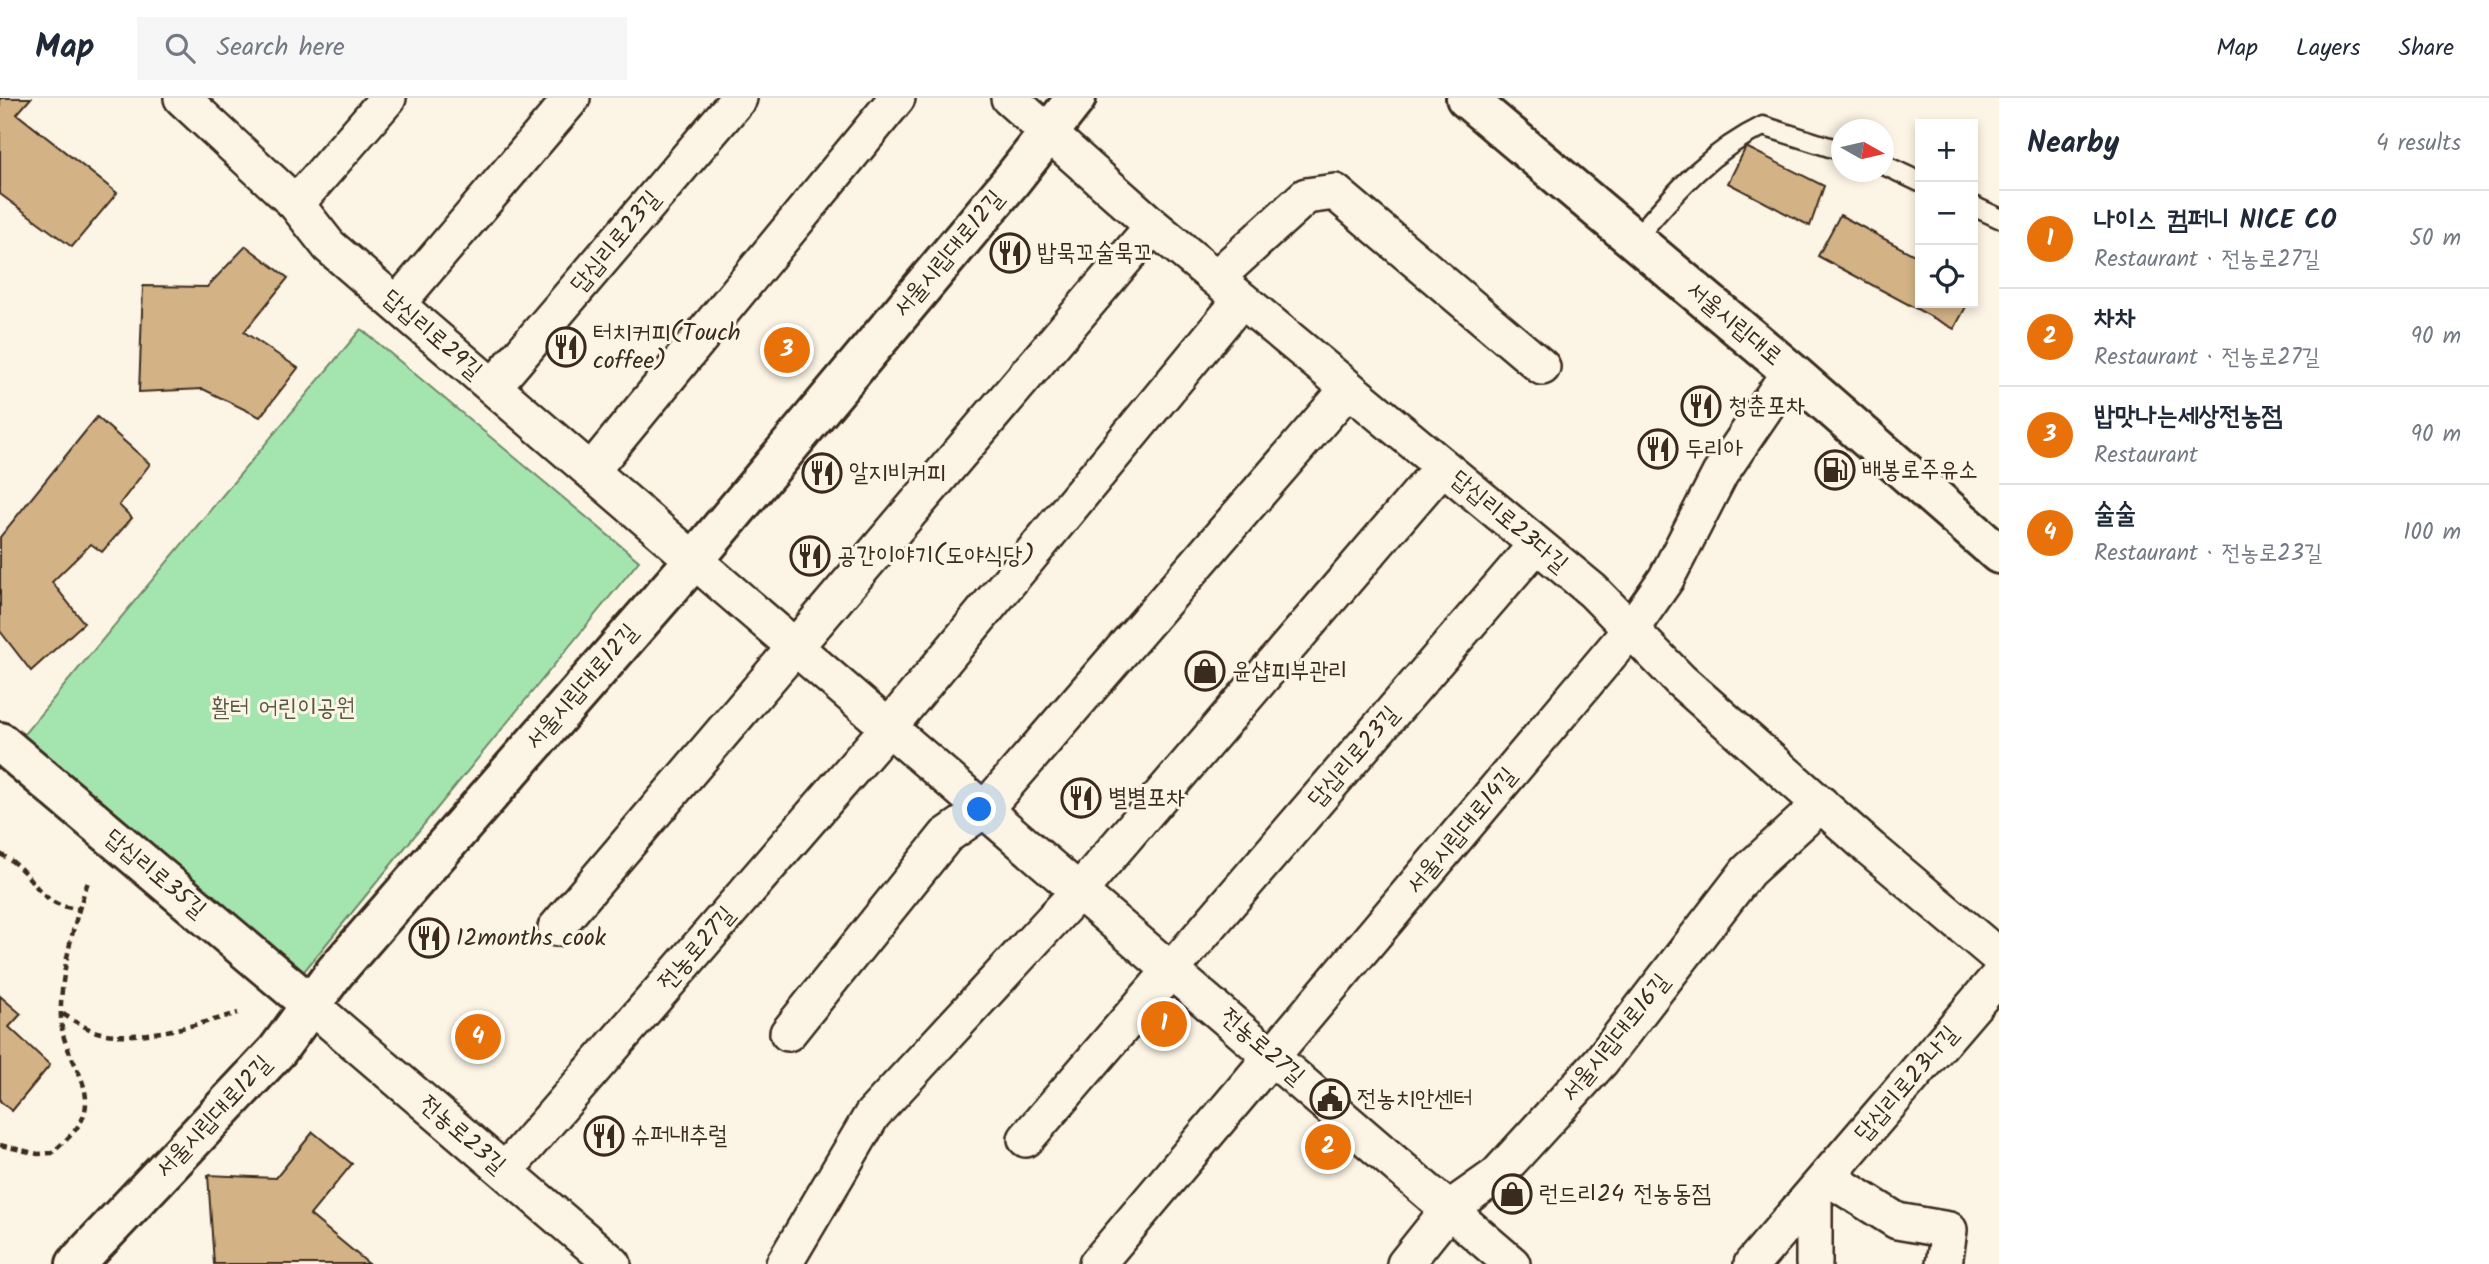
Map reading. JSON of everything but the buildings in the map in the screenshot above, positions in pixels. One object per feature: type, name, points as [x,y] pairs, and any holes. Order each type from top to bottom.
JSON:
[{"type":"street","name":"답십리로29길","points":[[182,98],[296,204],[329,246],[695,559]]},
{"type":"street","points":[[296,204],[388,98]]},
{"type":"street","points":[[397,304],[572,98]]},
{"type":"street","name":"답십리로23길","points":[[493,387],[739,98]]},
{"type":"street","points":[[591,471],[897,98]]},
{"type":"street","name":"답십리로23다길","points":[[1009,98],[1153,226],[1593,592],[1681,680],[1999,957]]},
{"type":"street","name":"서울시립대로12길","points":[[76,1264],[277,1051],[335,972],[695,559],[1011,181],[1048,130],[1076,98]]},
{"type":"street","name":"서울시립대로","points":[[1466,98],[1790,371],[1999,554]]},
{"type":"street","points":[[890,726],[1228,289],[1306,196],[1335,192],[1542,367]]},
{"type":"street","points":[[556,928],[1153,226]]},
{"type":"street","name":"서울시립대로14길","points":[[1097,1264],[1631,629],[1666,579],[1720,474],[1790,371]]},
{"type":"street","points":[[788,1033],[947,836],[985,809],[1349,388]]},
{"type":"street","points":[[784,1264],[872,1115],[1080,890],[1443,467]]},
{"type":"street","name":"답십리로23길","points":[[1171,968],[1536,545]]},
{"type":"street","name":"전농로27길","points":[[695,559],[1512,1264]]},
{"type":"street","name":"전농로27길","points":[[505,1171],[890,726]]},
{"type":"street","name":"답십리로35길","points":[[0,742],[311,1005]]},
{"type":"street","name":"서울시립대로16길","points":[[1405,1264],[1449,1209],[1497,1175],[1601,1061],[1748,871],[1821,804]]},
{"type":"street","points":[[1026,1139],[1171,968]]},
{"type":"street","name":"답십리로23나길","points":[[1752,1264],[1999,976]]},
{"type":"street","name":"전농로23길","points":[[311,1005],[612,1264]]},
{"type":"street","points":[[1814,1264],[1820,1184],[1897,1221],[1949,1230],[1944,1264]]},
{"type":"lane","points":[[1634,240],[1692,173],[1742,136],[1763,126],[1831,148]]},
{"type":"lane","points":[[1894,170],[1915,180]]},
{"type":"lane","points":[[1978,208],[1999,218]]},
{"type":"path","points":[[0,855],[24,871],[51,903],[80,909]]},
{"type":"path","points":[[0,1145],[38,1154],[52,1153],[70,1136],[85,1112],[86,1087],[73,1063],[63,1032],[62,1013],[69,953],[89,879]]},
{"type":"path","points":[[62,1013],[98,1032],[125,1035],[199,1024],[239,1013]]},
{"type":"green space","name":"활터 어린이공원","points":[[361,329],[639,561],[301,975],[19,740]]},
{"type":"place","name":"밥묵꼬술묵꼬","points":[[1010,253]]},
{"type":"place","name":"터치커피(Touch coffee)","points":[[566,347]]},
{"type":"place","name":"밥맛나는세상전농점","points":[[787,350]]},
{"type":"place","name":"청춘포차","points":[[1701,406]]},
{"type":"place","name":"두리아","points":[[1658,449]]},
{"type":"place","name":"배봉로주유소","points":[[1835,470]]},
{"type":"place","name":"알지비커피","points":[[822,473]]},
{"type":"place","name":"공간이야기(도야식당)","points":[[810,556]]},
{"type":"place","name":"윤샵피부관리","points":[[1205,671]]},
{"type":"place","name":"별별포차","points":[[1081,798]]},
{"type":"place","name":"12months cook","points":[[429,938]]},
{"type":"place","name":"나이스 컴퍼니 NICE CO","points":[[1164,1024]]},
{"type":"place","name":"술술","points":[[478,1037]]},
{"type":"place","name":"전농치안센터","points":[[1330,1099]]},
{"type":"place","name":"슈퍼내추럴","points":[[604,1136]]},
{"type":"place","name":"차차","points":[[1328,1147]]},
{"type":"place","name":"런드리24 전농동점","points":[[1512,1194]]}]
